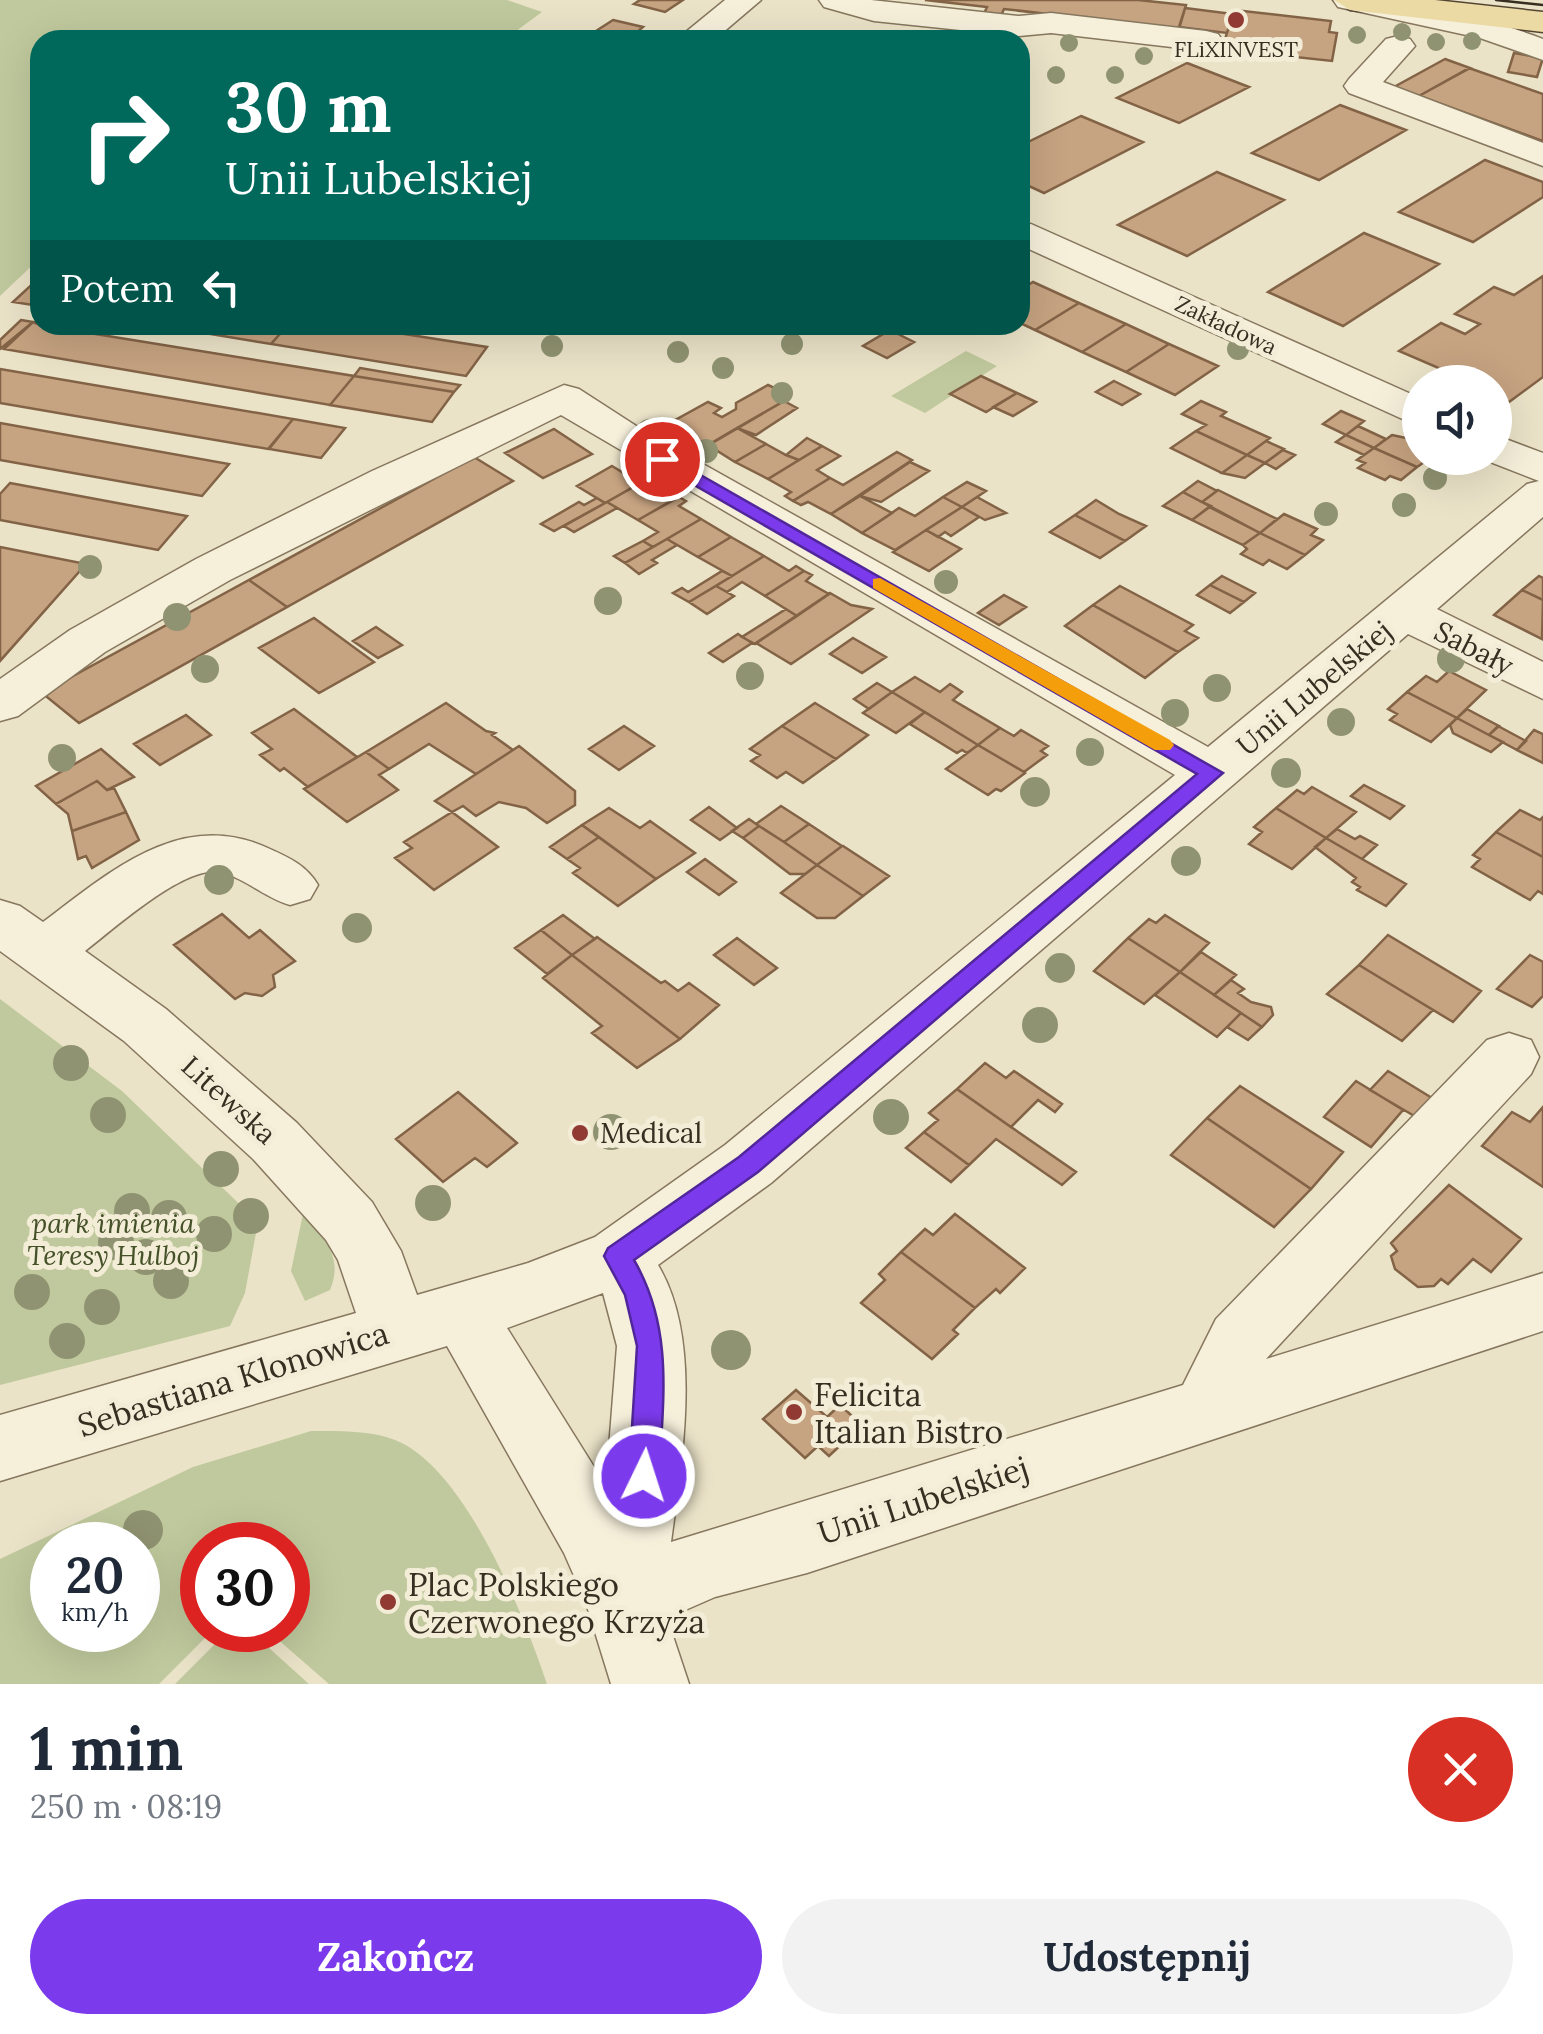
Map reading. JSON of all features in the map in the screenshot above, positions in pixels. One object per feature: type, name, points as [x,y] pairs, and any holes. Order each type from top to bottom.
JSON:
[{"type":"main road","points":[[1350,0],[1543,22]]},
{"type":"street","points":[[706,30],[745,0]]},
{"type":"street","points":[[1350,0],[1489,30],[1543,49]]},
{"type":"street","points":[[816,10],[900,30]]},
{"type":"street","points":[[816,10],[874,11],[1019,26],[1051,23],[1206,41]]},
{"type":"street","points":[[1543,32],[1536,40],[1543,49]]},
{"type":"street","points":[[1398,46],[1361,86],[1543,154]]},
{"type":"street","name":"Zakładowa","points":[[1032,236],[1402,406]]},
{"type":"street","points":[[0,704],[96,635],[163,598],[462,445],[564,398],[628,440],[1212,773]]},
{"type":"street","points":[[1512,456],[1543,470]]},
{"type":"street","name":"Unii Lubelskiej","points":[[466,1310],[536,1290],[618,1256],[748,1164],[1543,494]]},
{"type":"street","name":"Sabały","points":[[1404,612],[1543,682]]},
{"type":"street","points":[[23,935],[190,855],[212,852],[240,857],[290,885]]},
{"type":"street","name":"Litewska","points":[[23,935],[204,1074],[320,1189],[349,1221],[368,1251],[396,1330]]},
{"type":"street","points":[[1222,1404],[1217,1382],[1240,1340],[1509,1057]]},
{"type":"street","points":[[618,1256],[638,1293],[651,1346],[644,1476],[626,1599]]},
{"type":"street","name":"Unii Lubelskiej","points":[[626,1599],[707,1563],[806,1538],[1543,1302]]},
{"type":"street","points":[[466,1310],[477,1343],[563,1479],[626,1599],[650,1684]]},
{"type":"street","name":"Sebastiana Klonowica","points":[[0,1448],[466,1310]]},
{"type":"green space","points":[[0,0],[507,0],[542,12],[518,30],[30,30],[30,268],[0,296]]},
{"type":"green space","points":[[966,351],[997,366],[925,413],[891,396]]},
{"type":"green space","name":"park imienia Teresy Hulboj","points":[[0,999],[122,1091],[258,1222],[245,1293],[230,1326],[0,1385]]},
{"type":"green space","points":[[303,1214],[330,1248],[335,1267],[330,1290],[305,1301],[291,1271]]},
{"type":"green space","name":"Plac Polskiego Czerwonego Krzyża","points":[[311,1431],[375,1434],[395,1440],[421,1455],[468,1511],[507,1584],[547,1684],[329,1684],[292,1652],[310,1652],[310,1522],[180,1522],[180,1652],[191,1652],[159,1684],[0,1684],[0,1559],[30,1545],[30,1652],[160,1652],[160,1522],[78,1522],[193,1467]]},
{"type":"green space","points":[[207,1652],[273,1652],[309,1684],[175,1684]]},
{"type":"building","points":[[640,0],[683,0],[665,12],[634,4]]},
{"type":"building","points":[[925,0],[1138,0],[1186,5],[1179,29],[1004,9],[999,20],[982,18],[987,7]]},
{"type":"building","points":[[1185,8],[1233,14],[1227,33],[1179,27]]},
{"type":"building","points":[[1234,10],[1331,21],[1329,32],[1337,33],[1332,61],[1222,49]]},
{"type":"building","points":[[613,20],[643,27],[640,30],[598,30]]},
{"type":"building","points":[[1514,53],[1543,58],[1537,77],[1508,72]]},
{"type":"building","points":[[1445,59],[1470,68],[1419,96],[1394,87]]},
{"type":"building","points":[[1187,63],[1249,87],[1179,123],[1117,98]]},
{"type":"building","points":[[1469,68],[1543,94],[1543,141],[1419,96]]},
{"type":"building","points":[[1340,105],[1406,130],[1319,180],[1252,153]]},
{"type":"building","points":[[1081,116],[1143,142],[1044,193],[1030,187],[1030,141]]},
{"type":"building","points":[[1485,160],[1543,182],[1543,197],[1473,242],[1399,212]]},
{"type":"building","points":[[1217,172],[1284,200],[1187,256],[1118,225]]},
{"type":"building","points":[[1364,233],[1439,264],[1343,326],[1268,292]]},
{"type":"building","points":[[1543,276],[1543,377],[1512,400],[1512,365],[1432,365],[1399,351],[1441,323],[1465,334],[1480,324],[1455,314],[1494,287],[1514,295]]},
{"type":"building","points":[[1030,284],[1079,303],[1035,330],[1030,328]]},
{"type":"building","points":[[30,286],[30,305],[13,302]]},
{"type":"building","points":[[1079,303],[1126,324],[1082,352],[1035,330]]},
{"type":"building","points":[[21,320],[30,322],[0,349],[0,340]]},
{"type":"building","points":[[1126,324],[1169,344],[1126,372],[1082,352]]},
{"type":"building","points":[[30,325],[30,335],[102,335],[354,376],[330,405],[4,349]]},
{"type":"building","points":[[217,335],[279,335],[271,344]]},
{"type":"building","points":[[279,335],[411,335],[487,347],[466,376],[271,344]]},
{"type":"building","points":[[882,335],[900,335],[914,342],[887,358],[863,346]]},
{"type":"building","points":[[1169,344],[1218,366],[1175,395],[1126,372]]},
{"type":"building","points":[[360,368],[460,385],[454,392],[354,376]]},
{"type":"building","points":[[0,369],[293,419],[268,449],[0,403]]},
{"type":"building","points":[[354,376],[454,392],[432,422],[330,405]]},
{"type":"building","points":[[981,376],[1017,393],[986,412],[950,394]]},
{"type":"building","points":[[1114,381],[1140,394],[1122,405],[1096,392]]},
{"type":"building","points":[[768,385],[781,391],[774,396],[784,401],[707,446],[668,424],[708,402],[721,408],[714,413],[722,417],[736,409],[736,403]]},
{"type":"building","points":[[1017,393],[1036,402],[1013,416],[993,407]]},
{"type":"building","points":[[784,401],[797,408],[756,435],[737,428]]},
{"type":"building","points":[[1201,401],[1226,412],[1221,416],[1270,438],[1247,455],[1196,431],[1206,425],[1182,414]]},
{"type":"building","points":[[1341,411],[1364,421],[1346,435],[1323,424]]},
{"type":"building","points":[[293,419],[345,428],[321,458],[269,449]]},
{"type":"building","points":[[0,423],[229,464],[202,496],[0,460]]},
{"type":"building","points":[[1358,426],[1386,439],[1374,448],[1346,435]]},
{"type":"building","points":[[737,428],[766,444],[735,462],[708,445]]},
{"type":"building","points":[[554,429],[592,454],[543,478],[505,453]]},
{"type":"building","points":[[1196,431],[1247,455],[1222,473],[1171,448]]},
{"type":"building","points":[[1346,435],[1374,448],[1364,455],[1336,442]]},
{"type":"building","points":[[1392,435],[1402,437],[1402,460],[1374,448]]},
{"type":"building","points":[[807,438],[822,446],[799,460],[786,455]]},
{"type":"building","points":[[1266,441],[1284,449],[1265,463],[1247,455]]},
{"type":"building","points":[[766,444],[799,460],[768,479],[735,462]]},
{"type":"building","points":[[822,446],[840,456],[817,470],[830,478],[793,501],[785,496],[791,492],[768,479]]},
{"type":"building","points":[[1374,448],[1402,460],[1402,475],[1407,475],[1401,480],[1390,476],[1385,480],[1358,468],[1365,463],[1357,460]]},
{"type":"building","points":[[1283,450],[1295,455],[1276,469],[1265,463]]},
{"type":"building","points":[[897,452],[912,460],[831,514],[808,502],[801,505],[793,501],[830,478],[843,485]]},
{"type":"building","points":[[1247,455],[1265,463],[1245,478],[1222,473]]},
{"type":"building","points":[[474,457],[513,481],[287,607],[249,580]]},
{"type":"building","points":[[910,462],[929,471],[881,502],[860,496]]},
{"type":"building","points":[[612,466],[640,483],[605,503],[577,486]]},
{"type":"building","points":[[1198,481],[1217,491],[1202,502],[1183,492]]},
{"type":"building","points":[[967,482],[986,491],[962,507],[943,497]]},
{"type":"building","points":[[10,483],[187,516],[158,550],[0,520],[0,494]]},
{"type":"building","points":[[639,484],[671,501],[638,520],[607,502]]},
{"type":"building","points":[[1218,490],[1277,519],[1260,533],[1202,502]]},
{"type":"building","points":[[1183,492],[1211,506],[1192,520],[1163,506]]},
{"type":"building","points":[[860,496],[892,513],[862,533],[831,514]]},
{"type":"building","points":[[679,497],[686,501],[679,506],[701,519],[653,547],[643,541],[658,532],[638,520]]},
{"type":"building","points":[[943,497],[962,507],[895,550],[862,533],[899,508],[915,516]]},
{"type":"building","points":[[977,497],[1006,513],[985,520],[962,507]]},
{"type":"building","points":[[597,498],[605,503],[554,531],[541,524],[579,502],[584,505]]},
{"type":"building","points":[[1096,500],[1146,526],[1125,541],[1075,515]]},
{"type":"building","points":[[607,502],[617,508],[574,532],[564,526]]},
{"type":"building","points":[[962,507],[979,517],[951,536],[945,532],[938,537],[926,530]]},
{"type":"building","points":[[1209,507],[1260,533],[1243,545],[1192,520]]},
{"type":"building","points":[[1284,514],[1317,529],[1311,535],[1323,540],[1305,555],[1260,533]]},
{"type":"building","points":[[1075,515],[1125,541],[1100,558],[1050,532]]},
{"type":"building","points":[[701,519],[731,537],[698,557],[667,539]]},
{"type":"building","points":[[926,530],[961,549],[929,571],[893,552]]},
{"type":"building","points":[[1260,533],[1305,555],[1287,569],[1269,560],[1263,565],[1241,554],[1247,549],[1243,545]]},
{"type":"building","points":[[731,537],[764,556],[732,576],[698,557]]},
{"type":"building","points":[[667,539],[677,545],[652,560],[657,563],[639,574],[625,563]]},
{"type":"building","points":[[643,541],[653,547],[625,563],[614,556]]},
{"type":"building","points":[[0,547],[86,564],[0,661]]},
{"type":"building","points":[[764,556],[789,571],[796,566],[804,571],[765,596],[742,582],[727,592],[716,586]]},
{"type":"building","points":[[722,571],[732,576],[689,602],[673,593],[682,588],[688,592]]},
{"type":"building","points":[[804,571],[812,575],[806,581],[829,594],[797,616],[765,596]]},
{"type":"building","points":[[1222,576],[1255,593],[1244,602],[1210,585]]},
{"type":"building","points":[[1539,576],[1543,578],[1543,600],[1522,590]]},
{"type":"building","points":[[249,580],[287,607],[79,723],[42,693]]},
{"type":"building","points":[[1210,585],[1244,602],[1230,613],[1197,595]]},
{"type":"building","points":[[716,586],[734,596],[707,614],[689,602]]},
{"type":"building","points":[[1120,586],[1193,625],[1185,631],[1198,638],[1178,652],[1093,605]]},
{"type":"building","points":[[1522,590],[1543,600],[1542,639],[1494,615]]},
{"type":"building","points":[[830,593],[851,605],[872,609],[791,664],[756,643]]},
{"type":"building","points":[[1004,595],[1026,607],[999,625],[978,613]]},
{"type":"building","points":[[1093,605],[1178,652],[1145,678],[1065,626]]},
{"type":"building","points":[[786,609],[797,616],[755,644],[742,637]]},
{"type":"building","points":[[314,618],[374,662],[319,693],[259,648]]},
{"type":"building","points":[[376,627],[402,645],[378,658],[353,641]]},
{"type":"building","points":[[738,634],[752,643],[723,662],[709,653]]},
{"type":"building","points":[[853,638],[886,657],[862,673],[830,654]]},
{"type":"building","points":[[1449,671],[1486,690],[1457,718],[1407,692],[1426,676],[1437,682]]},
{"type":"building","points":[[915,677],[940,692],[950,684],[962,692],[953,700],[1000,728],[978,745],[892,692]]},
{"type":"building","points":[[877,683],[892,692],[869,709],[854,699]]},
{"type":"building","points":[[892,692],[925,712],[896,733],[863,713]]},
{"type":"building","points":[[1407,692],[1457,718],[1431,742],[1390,720],[1397,714],[1388,709]]},
{"type":"building","points":[[446,703],[495,733],[492,735],[513,750],[476,774],[429,744],[389,769],[366,752]]},
{"type":"building","points":[[815,703],[868,735],[836,759],[782,726]]},
{"type":"building","points":[[294,709],[357,757],[308,787],[260,755],[272,749],[252,733]]},
{"type":"building","points":[[1467,709],[1499,726],[1489,735],[1457,718]]},
{"type":"building","points":[[925,712],[978,745],[967,753],[957,753],[910,724]]},
{"type":"building","points":[[186,715],[211,735],[160,765],[134,744]]},
{"type":"building","points":[[1457,718],[1503,742],[1491,752],[1453,733],[1450,725]]},
{"type":"building","points":[[624,726],[654,746],[619,770],[589,749]]},
{"type":"building","points":[[782,726],[836,759],[803,783],[786,772],[777,778],[751,761],[760,755],[750,749]]},
{"type":"building","points":[[1498,726],[1526,741],[1517,750],[1489,735]]},
{"type":"building","points":[[1000,728],[1014,736],[1021,730],[1048,746],[1041,751],[1047,755],[1024,772],[978,745]]},
{"type":"building","points":[[1534,730],[1543,734],[1543,763],[1517,750]]},
{"type":"building","points":[[978,745],[1025,773],[1001,791],[996,789],[988,795],[946,769]]},
{"type":"building","points":[[519,746],[575,791],[575,805],[547,823],[526,808],[499,802],[476,816],[463,806],[452,812],[435,801]]},
{"type":"building","points":[[101,749],[134,777],[107,790],[97,781],[56,804],[36,786]]},
{"type":"building","points":[[366,752],[389,769],[379,775],[398,790],[347,822],[304,789]]},
{"type":"building","points":[[97,781],[107,790],[114,788],[126,812],[72,831],[68,814],[56,804]]},
{"type":"building","points":[[1364,785],[1404,806],[1390,819],[1351,796]]},
{"type":"building","points":[[1312,787],[1356,812],[1326,838],[1276,808],[1297,790],[1304,794]]},
{"type":"building","points":[[781,806],[809,824],[784,842],[756,824]]},
{"type":"building","points":[[709,807],[737,828],[720,840],[691,820]]},
{"type":"building","points":[[609,808],[640,828],[650,821],[695,853],[656,879],[582,825]]},
{"type":"building","points":[[1276,808],[1326,838],[1292,869],[1249,844],[1262,832],[1254,827]]},
{"type":"building","points":[[1520,810],[1540,820],[1543,817],[1543,857],[1496,832]]},
{"type":"building","points":[[126,812],[139,840],[92,868],[86,856],[78,859],[72,831]]},
{"type":"building","points":[[452,812],[498,847],[434,890],[395,858],[412,848],[404,842]]},
{"type":"building","points":[[749,819],[759,826],[743,838],[732,831]]},
{"type":"building","points":[[809,824],[842,846],[817,865],[784,842]]},
{"type":"building","points":[[582,825],[599,837],[567,859],[550,847]]},
{"type":"building","points":[[759,826],[817,865],[805,874],[790,874],[743,838]]},
{"type":"building","points":[[1337,829],[1377,845],[1362,859],[1326,838]]},
{"type":"building","points":[[1496,832],[1543,857],[1543,894],[1538,891],[1530,900],[1472,867],[1480,859],[1473,855]]},
{"type":"building","points":[[599,837],[656,879],[618,906],[573,873],[580,868],[567,859]]},
{"type":"building","points":[[1326,838],[1406,884],[1386,906],[1357,890],[1360,887],[1352,882],[1356,878],[1315,847]]},
{"type":"building","points":[[842,846],[889,876],[863,896],[817,865]]},
{"type":"building","points":[[705,859],[736,882],[719,895],[687,872]]},
{"type":"building","points":[[817,865],[863,896],[835,918],[817,918],[781,893]]},
{"type":"building","points":[[222,914],[249,938],[260,930],[295,961],[273,975],[275,987],[262,996],[245,993],[235,999],[174,945]]},
{"type":"building","points":[[563,915],[595,939],[572,955],[541,930]]},
{"type":"building","points":[[1165,915],[1209,943],[1180,972],[1128,938],[1149,919],[1156,923]]},
{"type":"building","points":[[541,930],[572,955],[547,974],[515,948]]},
{"type":"building","points":[[1388,935],[1481,991],[1453,1022],[1359,965]]},
{"type":"building","points":[[597,937],[661,983],[665,981],[678,991],[689,983],[719,1005],[680,1039],[572,955]]},
{"type":"building","points":[[737,938],[777,968],[754,985],[714,955]]},
{"type":"building","points":[[1128,938],[1180,972],[1144,1004],[1094,971]]},
{"type":"building","points":[[1201,952],[1236,975],[1214,995],[1180,972]]},
{"type":"building","points":[[572,955],[680,1039],[637,1068],[592,1033],[602,1026],[543,978]]},
{"type":"building","points":[[1530,955],[1543,962],[1543,996],[1532,1007],[1497,989]]},
{"type":"building","points":[[1359,965],[1433,1010],[1402,1041],[1327,994]]},
{"type":"building","points":[[1180,972],[1241,1013],[1217,1037],[1155,995]]},
{"type":"building","points":[[1231,980],[1244,989],[1238,993],[1251,1002],[1271,1007],[1273,1015],[1262,1027],[1214,995]]},
{"type":"building","points":[[1241,1013],[1262,1027],[1248,1040],[1227,1027]]},
{"type":"building","points":[[985,1063],[1006,1078],[1014,1071],[1062,1104],[1055,1112],[1038,1100],[1011,1127],[957,1089]]},
{"type":"building","points":[[1388,1071],[1432,1098],[1416,1117],[1370,1090]]},
{"type":"building","points":[[1356,1081],[1403,1110],[1371,1147],[1324,1117]]},
{"type":"building","points":[[1240,1086],[1343,1152],[1311,1189],[1207,1118]]},
{"type":"building","points":[[957,1089],[1076,1172],[1062,1185],[996,1139],[969,1165],[924,1132],[938,1120],[929,1113]]},
{"type":"building","points":[[458,1092],[517,1143],[487,1167],[475,1158],[443,1182],[396,1139]]},
{"type":"building","points":[[1543,1107],[1543,1187],[1482,1146],[1512,1112],[1530,1122]]},
{"type":"building","points":[[1207,1118],[1311,1189],[1274,1227],[1171,1155]]},
{"type":"building","points":[[924,1132],[969,1165],[951,1182],[906,1148]]},
{"type":"building","points":[[1449,1185],[1521,1239],[1491,1272],[1473,1259],[1448,1284],[1441,1279],[1434,1286],[1418,1287],[1395,1269],[1391,1256],[1397,1251],[1391,1243]]},
{"type":"building","points":[[955,1214],[1025,1268],[1000,1293],[996,1289],[975,1308],[901,1252],[925,1229],[933,1235]]},
{"type":"building","points":[[901,1252],[975,1308],[953,1330],[958,1334],[932,1359],[861,1303],[885,1280],[879,1274]]},
{"type":"building","points":[[796,1390],[827,1417],[840,1405],[862,1425],[829,1456],[818,1446],[805,1458],[763,1419]]},
{"type":"tram line","points":[[1496,0],[1543,5]]},
{"type":"slow traffic","points":[[880,584],[1163,745]]},
{"type":"place","name":"FLiXINVEST","points":[[1236,20]]},
{"type":"place","name":"Medical","points":[[580,1133]]},
{"type":"place","name":"Felicita Italian Bistro","points":[[794,1412]]},
{"type":"place","name":"Plac Polskiego Czerwonego Krzyża","points":[[388,1602]]},
{"type":"route","points":[[644,1476],[651,1346],[638,1293],[618,1256],[672,1222],[748,1164],[1212,773],[662,459]]}]
